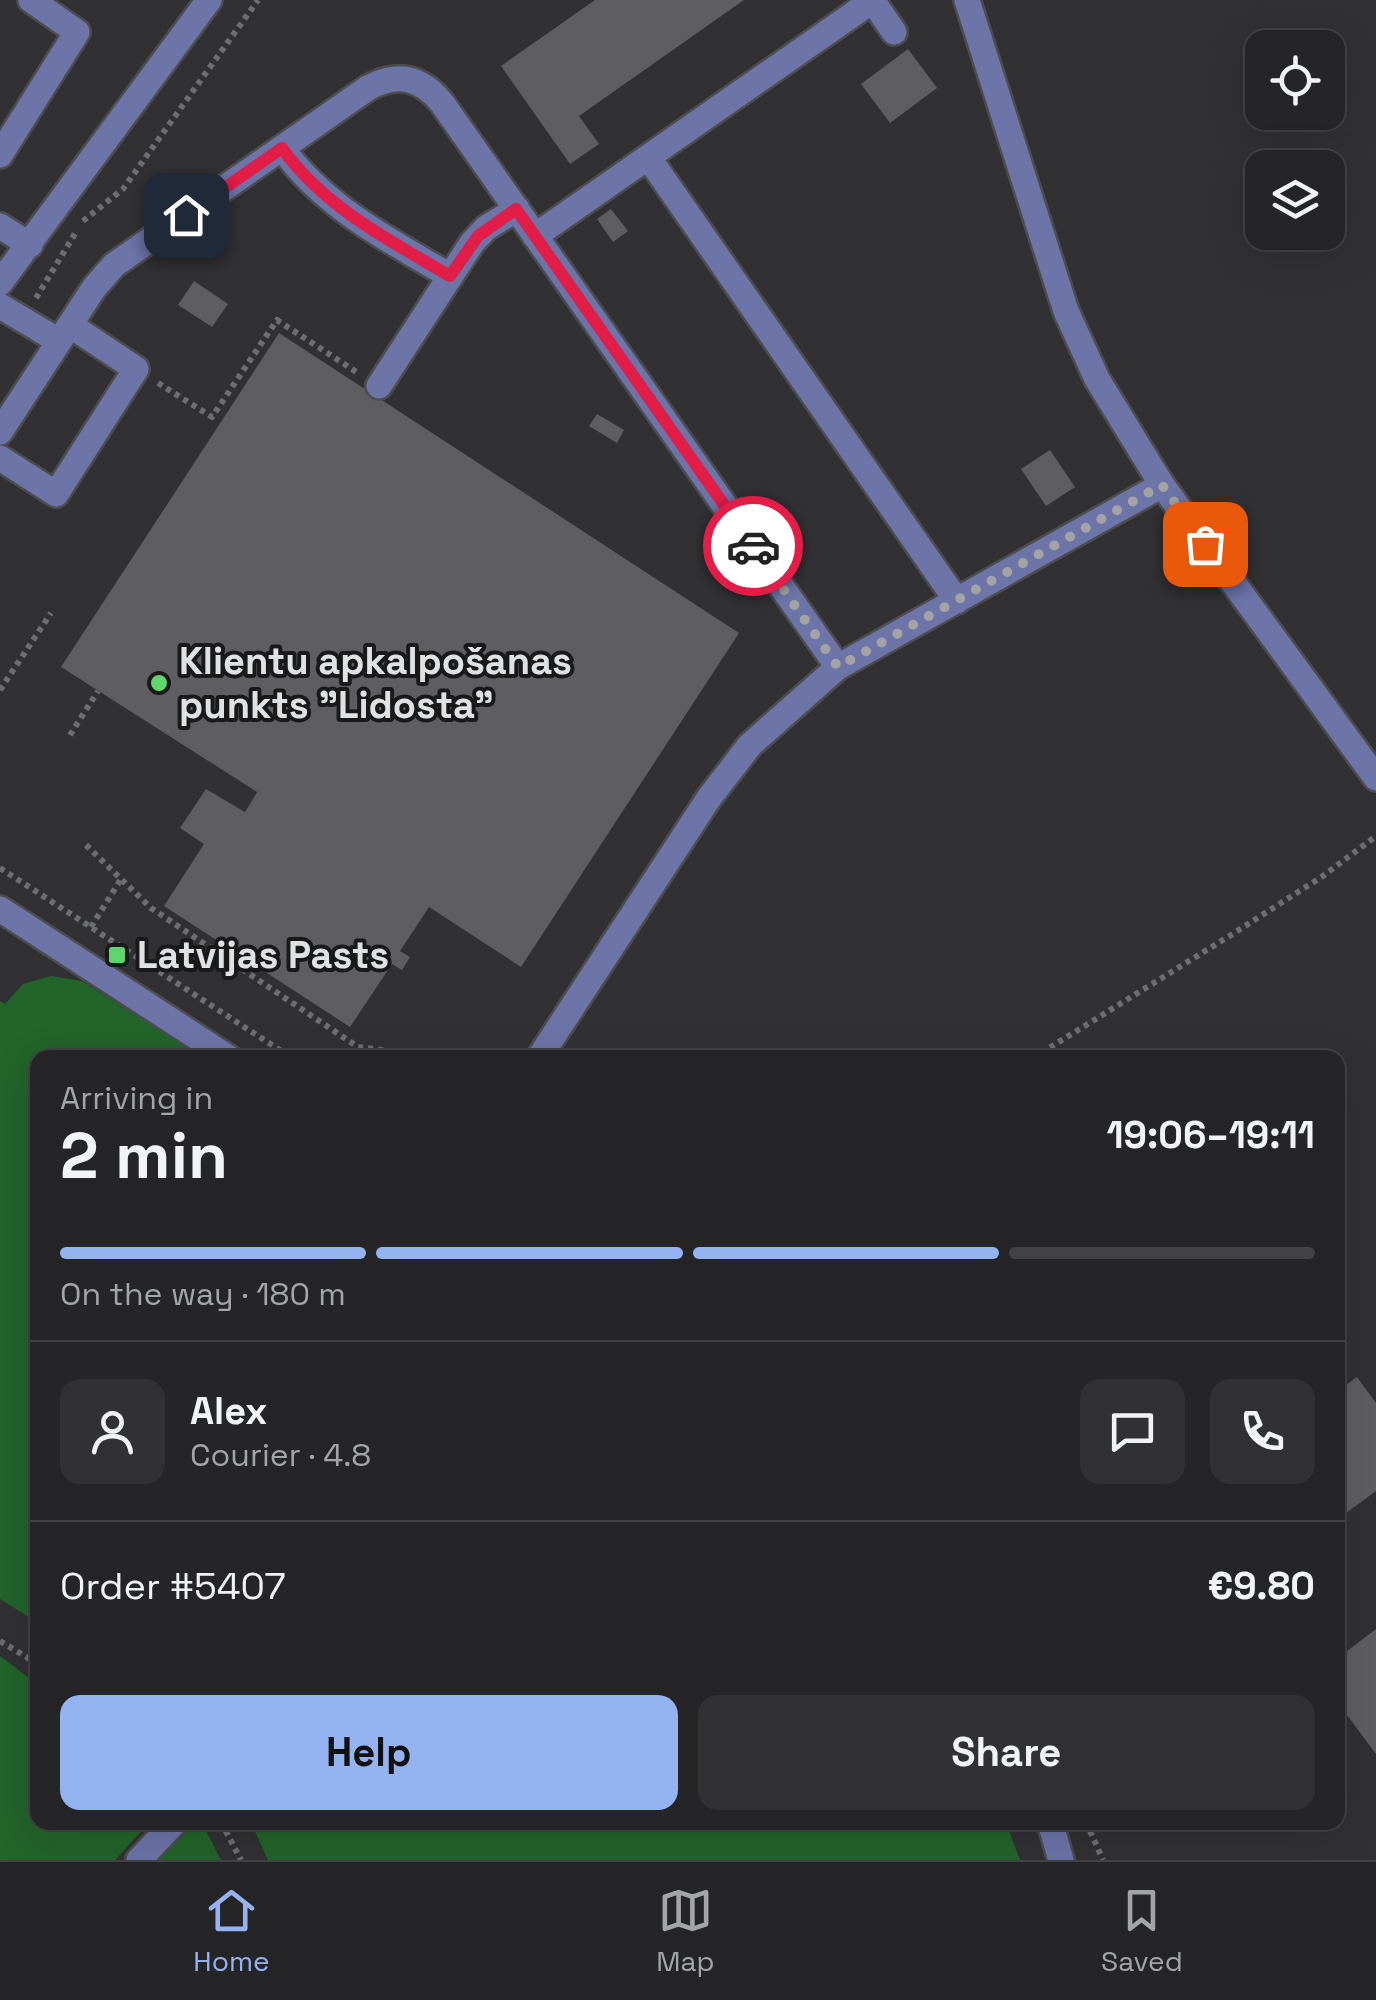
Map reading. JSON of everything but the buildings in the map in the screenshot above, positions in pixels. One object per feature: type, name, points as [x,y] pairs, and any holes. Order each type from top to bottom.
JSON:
[{"type":"street","points":[[0,156],[77,32],[31,0]]},
{"type":"street","points":[[0,283],[210,0]]},
{"type":"street","points":[[535,236],[872,0],[894,32]]},
{"type":"street","points":[[967,0],[1066,311],[1097,379],[1162,485],[1376,778]]},
{"type":"street","points":[[0,432],[94,288],[114,265],[368,88],[394,78],[409,79],[430,89],[442,103],[838,667]]},
{"type":"street","points":[[282,148],[318,190],[372,230],[450,276]]},
{"type":"street","points":[[648,157],[920,543],[957,602]]},
{"type":"street","points":[[378,386],[478,236],[516,209]]},
{"type":"street","points":[[0,226],[30,245]]},
{"type":"street","points":[[0,458],[56,494],[136,369],[64,333],[10,312]]},
{"type":"street","points":[[544,1050],[731,768],[772,723],[838,667],[1162,485]]},
{"type":"street","points":[[0,908],[218,1050]]},
{"type":"street","points":[[139,1860],[167,1830]]},
{"type":"street","points":[[1052,1830],[1061,1860]]},
{"type":"path","points":[[10,312],[82,222],[122,188],[258,0]]},
{"type":"path","points":[[136,369],[212,417],[278,320],[378,386]]},
{"type":"path","points":[[0,690],[51,612]]},
{"type":"path","points":[[70,735],[98,690]]},
{"type":"path","points":[[1046,1050],[1231,935],[1376,836]]},
{"type":"path","points":[[86,845],[151,908],[358,1047],[378,1050]]},
{"type":"path","points":[[1,869],[280,1050]]},
{"type":"path","points":[[91,927],[121,879]]},
{"type":"path","points":[[0,1640],[30,1659]]},
{"type":"path","points":[[225,1830],[241,1860]]},
{"type":"path","points":[[1089,1830],[1102,1860]]},
{"type":"green space","points":[[51,976],[82,981],[193,1050],[30,1050],[30,1618],[0,1599],[0,1001],[5,1004],[23,984]]},
{"type":"green space","points":[[0,1656],[30,1679],[30,1830],[143,1830],[115,1860],[0,1860]]},
{"type":"green space","points":[[188,1830],[206,1830],[221,1860],[159,1860]]},
{"type":"green space","points":[[254,1830],[1009,1830],[1020,1860],[268,1860]]},
{"type":"way so far","points":[[753,546],[838,667],[1162,485],[1205,544]]},
{"type":"place","name":"Klientu apkalpošanas punkts \"Lidosta\"","points":[[159,683]]},
{"type":"place","name":"Latvijas Pasts","points":[[117,955]]},
{"type":"route","points":[[186,215],[282,148],[318,190],[372,230],[450,276],[478,236],[516,209],[753,546]]}]
